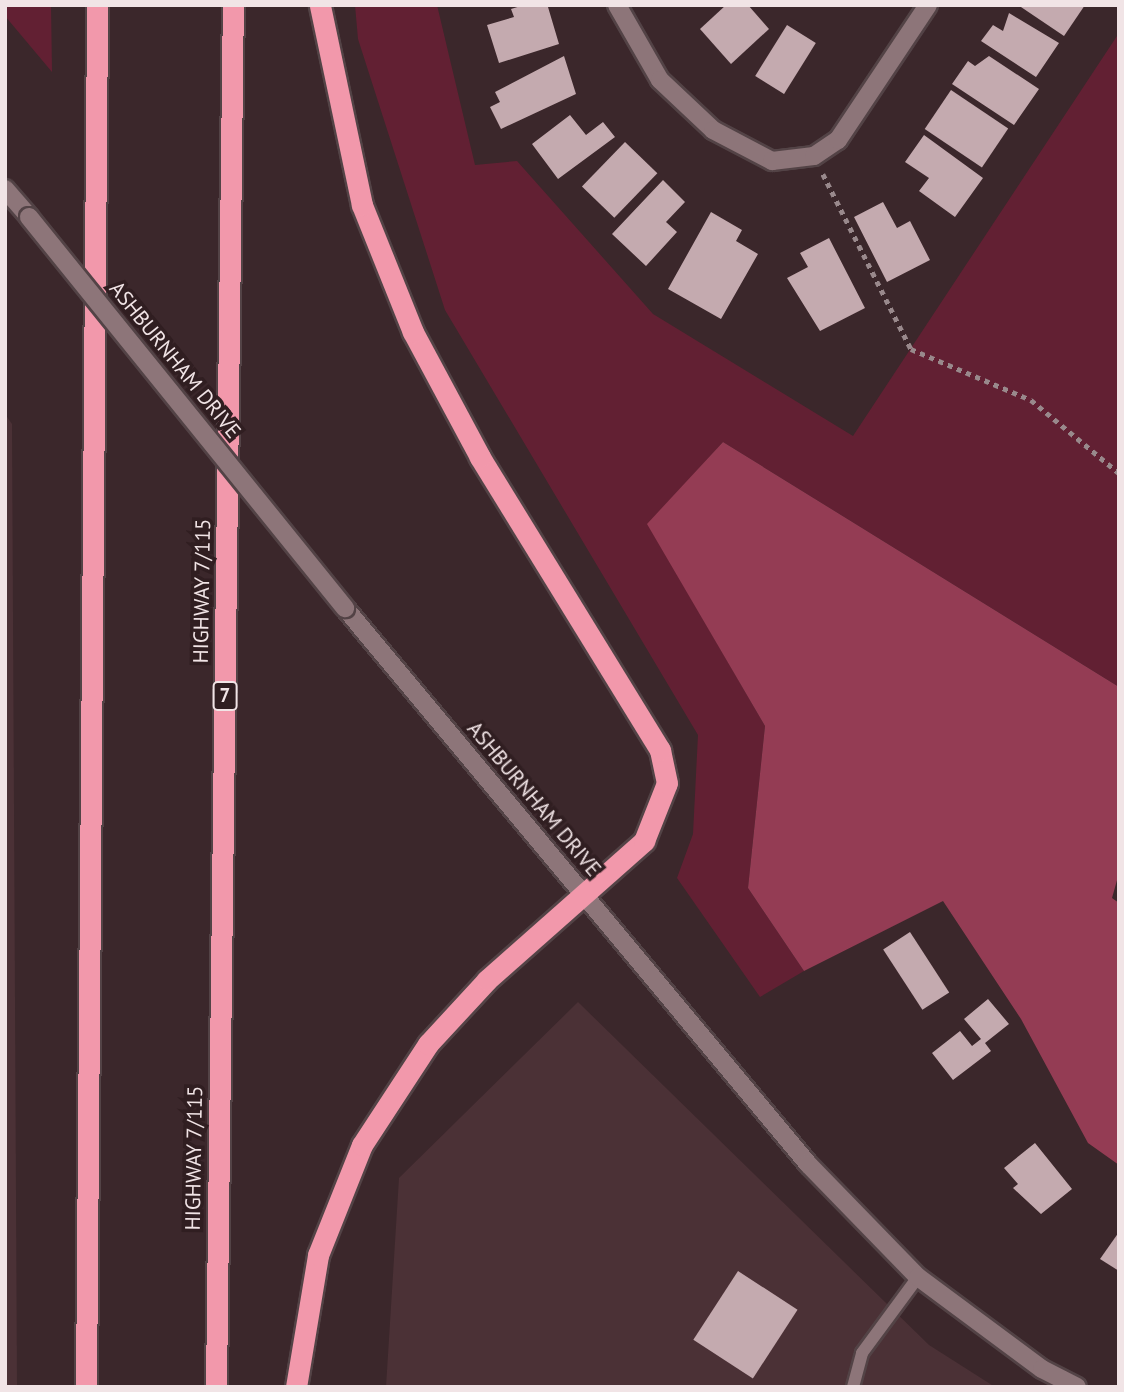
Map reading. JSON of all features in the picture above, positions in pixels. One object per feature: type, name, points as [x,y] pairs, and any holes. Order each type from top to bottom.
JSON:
[{"type":"highway","points":[[86,1387],[97,5]]},
{"type":"highway","name":"HIGHWAY 7/115","points":[[216,1387],[233,5]]},
{"type":"highway","points":[[296,1387],[318,1255],[362,1145],[428,1044],[487,980],[586,897],[644,841],[667,768],[619,678],[480,457],[413,331],[362,205],[320,5]]},
{"type":"main road","points":[[617,5],[660,80],[713,130],[772,161],[814,156],[838,140],[928,5]]},
{"type":"main road","name":"ASHBURNHAM DRIVE","points":[[5,189],[345,608],[808,1164],[918,1277],[1042,1369],[1077,1387]]},
{"type":"lane","points":[[853,1387],[862,1353],[918,1277]]},
{"type":"path","points":[[814,156],[911,349],[1031,400],[1119,473]]},
{"type":"shaded area","points":[[5,5],[51,5],[52,72],[5,16]]},
{"type":"shaded area","points":[[355,5],[437,5],[475,165],[517,161],[653,314],[853,436],[1119,33],[1119,687],[723,442],[648,524],[765,726],[748,888],[804,971],[760,997],[677,878],[693,834],[698,735],[445,310],[358,39]]},
{"type":"shaded area","points":[[5,414],[12,424],[17,1387],[5,1387]]},
{"type":"shaded area","points":[[723,442],[1119,687],[1119,873],[1112,898],[1119,903],[1119,1165],[1088,1143],[1021,1019],[943,901],[804,971],[748,888],[765,726],[647,524]]},
{"type":"shaded area","points":[[578,1002],[929,1345],[995,1387],[386,1387],[399,1178]]},
{"type":"building","points":[[524,5],[548,7],[559,44],[499,63],[487,25],[514,17],[511,9]]},
{"type":"building","points":[[726,5],[748,5],[769,29],[731,64],[700,29]]},
{"type":"building","points":[[1018,5],[1085,5],[1064,36]]},
{"type":"building","points":[[1009,13],[1059,43],[1036,77],[981,41],[993,25],[1003,31]]},
{"type":"building","points":[[787,25],[816,43],[784,94],[755,76]]},
{"type":"building","points":[[564,56],[576,94],[501,129],[490,107],[500,102],[495,92]]},
{"type":"building","points":[[989,56],[1039,89],[1014,125],[952,84],[968,61],[975,66]]},
{"type":"building","points":[[951,90],[1008,129],[982,168],[925,129]]},
{"type":"building","points":[[570,115],[586,135],[603,122],[615,137],[558,179],[532,144]]},
{"type":"building","points":[[924,135],[983,178],[955,217],[919,191],[929,178],[905,162]]},
{"type":"building","points":[[625,142],[657,173],[614,218],[582,187]]},
{"type":"building","points":[[663,180],[685,202],[666,222],[677,232],[646,266],[612,234]]},
{"type":"building","points":[[883,202],[897,228],[910,221],[930,260],[887,282],[854,217]]},
{"type":"building","points":[[711,212],[742,230],[736,241],[758,254],[721,319],[668,289]]},
{"type":"building","points":[[829,238],[865,308],[820,331],[787,278],[808,267],[800,253]]},
{"type":"building","points":[[910,932],[949,992],[922,1010],[883,949]]},
{"type":"building","points":[[988,999],[1009,1024],[985,1043],[991,1051],[953,1080],[932,1053],[960,1031],[972,1046],[981,1039],[964,1019]]},
{"type":"building","points":[[1035,1143],[1072,1189],[1041,1214],[1013,1188],[1018,1184],[1004,1168]]},
{"type":"building","points":[[1119,1232],[1119,1271],[1100,1259]]},
{"type":"building","points":[[738,1271],[798,1310],[753,1378],[693,1340]]}]
